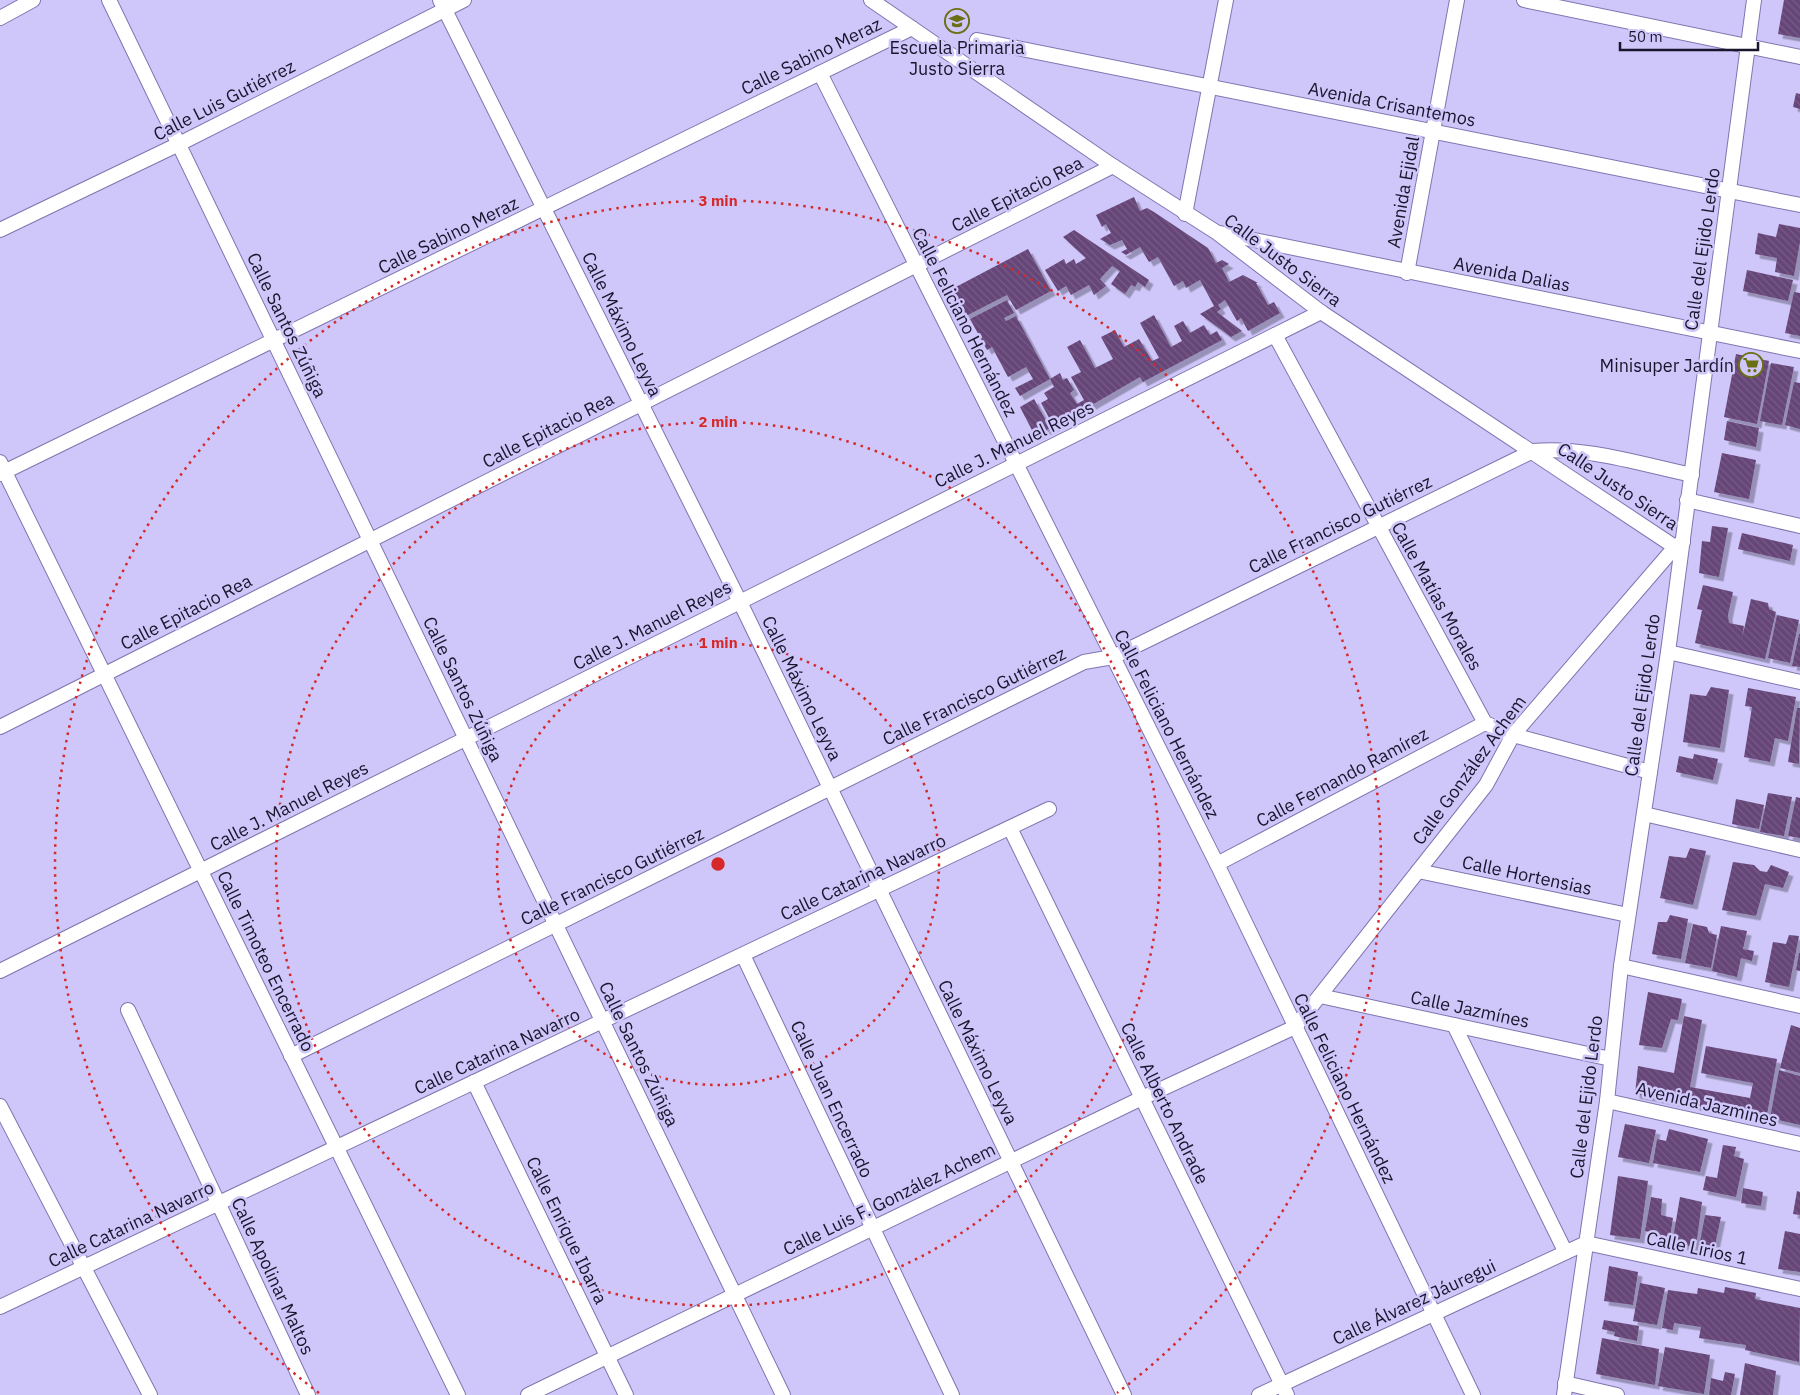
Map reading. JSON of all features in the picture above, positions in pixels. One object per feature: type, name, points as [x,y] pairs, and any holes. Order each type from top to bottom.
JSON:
[{"type":"street","points":[[0,17],[33,0]]},
{"type":"street","name":"Calle Santos Zúñiga","points":[[109,0],[783,1395]]},
{"type":"street","name":"Calle Luis Gutiérrez","points":[[0,230],[179,144],[442,5],[464,0]]},
{"type":"street","name":"Calle Justo Sierra","points":[[871,0],[1113,166],[1185,214],[1216,232],[1321,312],[1679,544]]},
{"type":"street","points":[[1185,214],[1226,0]]},
{"type":"street","name":"Avenida Ejidal","points":[[1407,273],[1457,0]]},
{"type":"street","points":[[1524,0],[1800,56]]},
{"type":"street","name":"Calle del Ejido Lerdo","points":[[1564,1389],[1607,1101],[1621,966],[1668,652],[1679,544],[1692,475],[1754,0]]},
{"type":"street","name":"Calle Máximo Leyva","points":[[442,5],[740,602],[1124,1395]]},
{"type":"street","name":"Calle Sabino Meraz","points":[[2,469],[274,341],[912,28]]},
{"type":"street","name":"Avenida Crisantemos","points":[[977,40],[1800,205]]},
{"type":"street","name":"Calle Feliciano Hernández","points":[[820,73],[1217,864],[1473,1395]]},
{"type":"street","name":"Calle Epitacio Rea","points":[[0,727],[1113,166]]},
{"type":"street","name":"Avenida Dalias","points":[[1216,232],[1407,273],[1800,351]]},
{"type":"street","name":"Calle J. Manuel Reyes","points":[[0,971],[1321,312]]},
{"type":"street","name":"Calle Matías Morales","points":[[1275,335],[1377,527],[1485,723]]},
{"type":"street","name":"Calle Francisco Gutiérrez","points":[[291,1056],[1084,662],[1113,657],[1533,451],[1555,449],[1594,454],[1692,475]]},
{"type":"street","name":"Calle Timoteo Encerrado","points":[[2,469],[458,1395]]},
{"type":"street","points":[[1687,500],[1800,526]]},
{"type":"street","name":"Calle González Achem","points":[[1295,1027],[1486,785],[1513,735],[1679,544]]},
{"type":"street","points":[[1668,652],[1800,682]]},
{"type":"street","points":[[1485,723],[1513,735],[1650,772]]},
{"type":"street","name":"Calle Fernando Ramírez","points":[[1217,864],[1485,723]]},
{"type":"street","name":"Calle Catarina Navarro","points":[[0,1307],[1049,809]]},
{"type":"street","points":[[1644,814],[1800,850]]},
{"type":"street","name":"Calle Alberto Andrade","points":[[1010,828],[1284,1390]]},
{"type":"street","name":"Calle Hortensias","points":[[1418,871],[1628,915]]},
{"type":"street","name":"Calle Juan Encerrado","points":[[743,955],[952,1395]]},
{"type":"street","points":[[1621,966],[1800,1006]]},
{"type":"street","name":"Calle Jazmínes","points":[[1320,996],[1611,1059]]},
{"type":"street","name":"Calle Apolinar Maltos","points":[[128,1010],[308,1395]]},
{"type":"street","points":[[1454,1025],[1565,1251]]},
{"type":"street","name":"Calle Luis F. González Achem","points":[[528,1395],[1142,1098],[1295,1027]]},
{"type":"street","name":"Calle Enrique Ibarra","points":[[474,1082],[626,1395]]},
{"type":"street","name":"Avenida Jazmines","points":[[1607,1101],[1800,1144]]},
{"type":"street","points":[[0,1106],[150,1395]]},
{"type":"street","name":"Calle Álvarez Jáuregui","points":[[1259,1395],[1284,1390],[1434,1313],[1565,1251],[1586,1244]]},
{"type":"street","name":"Calle Lirios 1","points":[[1586,1244],[1800,1289]]},
{"type":"street","points":[[1564,1389],[1617,1395]]},
{"type":"building","points":[[1784,0],[1800,0],[1800,38],[1778,34]]},
{"type":"building","points":[[1796,93],[1800,94],[1800,109],[1793,107]]},
{"type":"building","points":[[1134,197],[1140,211],[1147,208],[1154,212],[1208,248],[1216,263],[1222,260],[1229,264],[1222,268],[1229,282],[1243,275],[1258,283],[1256,283],[1268,305],[1274,302],[1280,313],[1248,331],[1241,318],[1237,321],[1225,300],[1218,305],[1221,309],[1217,312],[1242,331],[1231,337],[1200,314],[1214,306],[1200,280],[1186,288],[1183,281],[1174,286],[1158,257],[1149,262],[1140,247],[1126,255],[1121,252],[1127,249],[1122,240],[1110,245],[1100,239],[1111,233],[1106,224],[1102,227],[1096,215]]},
{"type":"building","points":[[1779,224],[1800,228],[1800,242],[1794,276],[1775,272],[1777,258],[1755,254],[1758,233],[1776,237]]},
{"type":"building","points":[[1074,230],[1149,280],[1145,287],[1138,282],[1135,287],[1131,285],[1125,294],[1111,284],[1120,271],[1112,266],[1100,279],[1106,286],[1094,295],[1089,285],[1071,295],[1066,286],[1058,291],[1045,270],[1064,259],[1066,264],[1074,259],[1076,264],[1086,258],[1063,237]]},
{"type":"building","points":[[1028,249],[1051,291],[1016,310],[1007,295],[966,316],[952,289]]},
{"type":"building","points":[[1747,270],[1793,280],[1788,301],[1743,291]]},
{"type":"building","points":[[1794,292],[1800,293],[1800,336],[1785,333]]},
{"type":"building","points":[[1007,300],[1014,313],[1004,318],[1006,321],[1016,316],[1050,379],[1020,396],[1015,388],[1033,379],[1026,367],[1008,377],[992,347],[987,350],[970,319]]},
{"type":"building","points":[[1154,315],[1171,347],[1182,341],[1174,326],[1183,321],[1190,333],[1204,325],[1210,335],[1217,331],[1222,340],[1143,382],[1140,377],[1054,427],[1041,403],[1048,399],[1044,393],[1054,387],[1050,379],[1060,373],[1063,380],[1067,378],[1074,390],[1070,393],[1077,404],[1084,400],[1071,377],[1081,372],[1067,347],[1080,340],[1095,368],[1113,359],[1101,337],[1115,330],[1124,347],[1139,339],[1152,361],[1159,358],[1140,323]]},
{"type":"building","points":[[1736,354],[1769,361],[1757,424],[1724,417]]},
{"type":"building","points":[[1771,363],[1794,367],[1782,425],[1760,421]]},
{"type":"building","points":[[1794,382],[1800,383],[1800,429],[1785,425]]},
{"type":"building","points":[[1034,399],[1050,428],[1035,436],[1020,407]]},
{"type":"building","points":[[1727,421],[1759,428],[1756,447],[1724,440]]},
{"type":"building","points":[[1722,453],[1756,460],[1749,499],[1714,492]]},
{"type":"building","points":[[1712,526],[1728,528],[1719,577],[1699,573],[1702,541],[1710,542]]},
{"type":"building","points":[[1742,533],[1793,545],[1790,561],[1738,549]]},
{"type":"building","points":[[1703,585],[1733,592],[1728,615],[1729,623],[1744,626],[1742,638],[1751,599],[1768,603],[1769,609],[1776,612],[1765,659],[1695,643],[1702,610],[1697,609]]},
{"type":"building","points":[[1777,615],[1799,620],[1790,663],[1768,658]]},
{"type":"building","points":[[1800,634],[1800,667],[1792,666]]},
{"type":"building","points":[[1711,687],[1729,690],[1720,748],[1683,742],[1690,694],[1706,696]]},
{"type":"building","points":[[1748,688],[1796,697],[1788,741],[1775,738],[1770,762],[1744,757],[1752,707],[1745,706]]},
{"type":"building","points":[[1797,708],[1800,708],[1799,764],[1788,762]]},
{"type":"building","points":[[1694,754],[1718,759],[1713,780],[1676,772],[1679,756],[1693,759]]},
{"type":"building","points":[[1768,793],[1792,797],[1784,836],[1760,832]]},
{"type":"building","points":[[1796,797],[1800,798],[1800,838],[1788,836]]},
{"type":"building","points":[[1736,799],[1764,805],[1759,829],[1732,824]]},
{"type":"building","points":[[1690,848],[1706,851],[1693,905],[1660,898],[1669,856],[1686,858]]},
{"type":"building","points":[[1733,862],[1754,865],[1760,871],[1767,872],[1771,865],[1789,872],[1783,888],[1765,884],[1756,916],[1722,910]]},
{"type":"building","points":[[1670,915],[1688,919],[1681,959],[1652,954],[1658,922],[1667,922]]},
{"type":"building","points":[[1693,924],[1707,927],[1709,933],[1717,935],[1711,968],[1685,963]]},
{"type":"building","points":[[1721,926],[1747,931],[1743,949],[1754,951],[1752,961],[1741,958],[1737,977],[1712,971]]},
{"type":"building","points":[[1789,935],[1799,936],[1789,987],[1765,982],[1773,942],[1786,944]]},
{"type":"building","points":[[1800,953],[1800,971],[1796,970]]},
{"type":"building","points":[[1648,992],[1682,999],[1678,1020],[1671,1019],[1662,1048],[1639,1045]]},
{"type":"building","points":[[1684,1016],[1702,1020],[1690,1087],[1750,1098],[1753,1083],[1701,1073],[1706,1046],[1777,1059],[1766,1120],[1635,1094],[1638,1066],[1674,1073]]},
{"type":"building","points":[[1791,1025],[1800,1028],[1800,1073],[1780,1068]]},
{"type":"building","points":[[1779,1070],[1800,1076],[1800,1125],[1770,1118]]},
{"type":"building","points":[[1625,1124],[1656,1130],[1649,1163],[1618,1157]]},
{"type":"building","points":[[1669,1129],[1708,1139],[1700,1172],[1653,1163],[1657,1139],[1666,1141]]},
{"type":"building","points":[[1723,1145],[1736,1147],[1734,1156],[1744,1159],[1736,1197],[1703,1190],[1706,1176],[1717,1178]]},
{"type":"building","points":[[1618,1176],[1648,1181],[1640,1239],[1610,1235]]},
{"type":"building","points":[[1743,1188],[1763,1192],[1761,1206],[1741,1203]]},
{"type":"building","points":[[1797,1191],[1800,1192],[1800,1215],[1793,1214]]},
{"type":"building","points":[[1651,1197],[1662,1199],[1661,1215],[1673,1218],[1670,1237],[1645,1231]]},
{"type":"building","points":[[1680,1197],[1702,1202],[1696,1247],[1672,1244]]},
{"type":"building","points":[[1705,1215],[1721,1217],[1714,1250],[1699,1247]]},
{"type":"building","points":[[1785,1231],[1800,1234],[1800,1272],[1778,1269]]},
{"type":"building","points":[[1609,1266],[1638,1272],[1633,1305],[1604,1301]]},
{"type":"building","points":[[1640,1283],[1665,1288],[1657,1325],[1633,1321]]},
{"type":"building","points":[[1725,1287],[1756,1293],[1755,1299],[1800,1308],[1799,1362],[1745,1350],[1746,1345],[1699,1338],[1701,1327],[1674,1323],[1673,1330],[1662,1328],[1668,1290],[1697,1294],[1698,1288],[1724,1293]]},
{"type":"building","points":[[1604,1320],[1639,1326],[1637,1341],[1614,1336],[1615,1332],[1602,1329]]},
{"type":"building","points":[[1602,1338],[1659,1349],[1655,1385],[1596,1374]]},
{"type":"building","points":[[1665,1347],[1710,1355],[1704,1394],[1658,1386]]},
{"type":"building","points":[[1745,1363],[1776,1371],[1773,1395],[1740,1395]]},
{"type":"building","points":[[1725,1372],[1735,1374],[1731,1395],[1709,1395],[1711,1378],[1723,1381]]},
{"type":"place","name":"Escuela Primaria Justo Sierra","points":[[957,21]]},
{"type":"place","name":"Minisuper Jardín","points":[[1751,365]]}]
